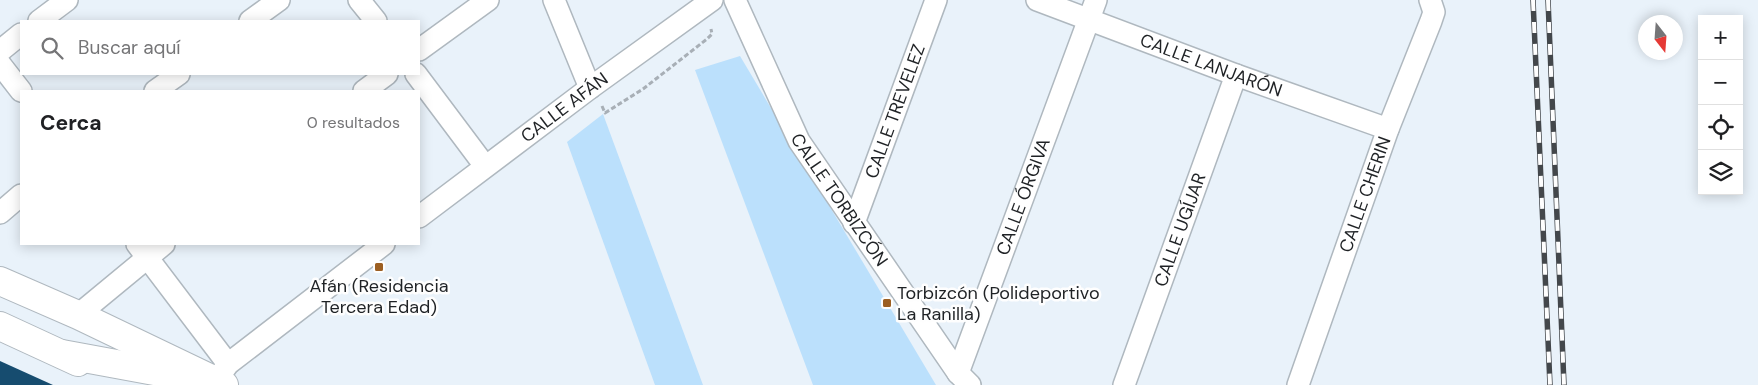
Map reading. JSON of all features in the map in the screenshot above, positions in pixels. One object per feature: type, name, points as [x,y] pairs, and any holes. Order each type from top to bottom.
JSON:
[{"type":"street","points":[[40,20],[67,0]]},
{"type":"street","points":[[251,20],[279,0]]},
{"type":"street","points":[[359,0],[375,20]]},
{"type":"street","points":[[420,49],[488,0]]},
{"type":"street","points":[[554,0],[590,88]]},
{"type":"street","name":"CALLE AFÁN","points":[[420,216],[590,88],[712,0]]},
{"type":"street","name":"CALLE TORBIZCÓN","points":[[735,0],[799,141],[854,223],[964,379]]},
{"type":"street","name":"CALLE TREVELEZ","points":[[854,223],[936,0]]},
{"type":"street","name":"CALLE LANJARÓN","points":[[1037,0],[1236,75],[1388,129]]},
{"type":"street","name":"CALLE ÓRGIVA","points":[[964,379],[1096,0]]},
{"type":"street","name":"CALLE CHERIN","points":[[1298,385],[1388,129],[1434,12],[1432,2]]},
{"type":"street","points":[[0,50],[20,35]]},
{"type":"street","points":[[0,64],[20,90]]},
{"type":"street","points":[[156,90],[178,75]]},
{"type":"street","points":[[365,90],[385,75]]},
{"type":"street","points":[[417,75],[485,166]]},
{"type":"street","name":"CALLE UGÍJAR","points":[[1124,385],[1236,75]]},
{"type":"street","points":[[0,213],[20,196]]},
{"type":"street","points":[[78,314],[142,251],[161,245]]},
{"type":"street","points":[[62,354],[146,370],[219,379],[383,245]]},
{"type":"street","points":[[142,251],[219,379]]},
{"type":"street","points":[[0,281],[78,314],[219,379]]},
{"type":"street","points":[[0,326],[129,385]]},
{"type":"shaded area","points":[[740,56],[936,385],[813,385],[695,70]]},
{"type":"shaded area","points":[[603,114],[703,385],[655,385],[567,142]]},
{"type":"building","points":[[0,361],[53,385],[0,385]]},
{"type":"railway","points":[[1533,0],[1550,385]]},
{"type":"railway","points":[[1548,0],[1564,385]]},
{"type":"place","name":"Afán (Residencia Tercera Edad)","points":[[379,267]]},
{"type":"place","name":"Torbizcón (Polideportivo La Ranilla)","points":[[887,303]]}]
